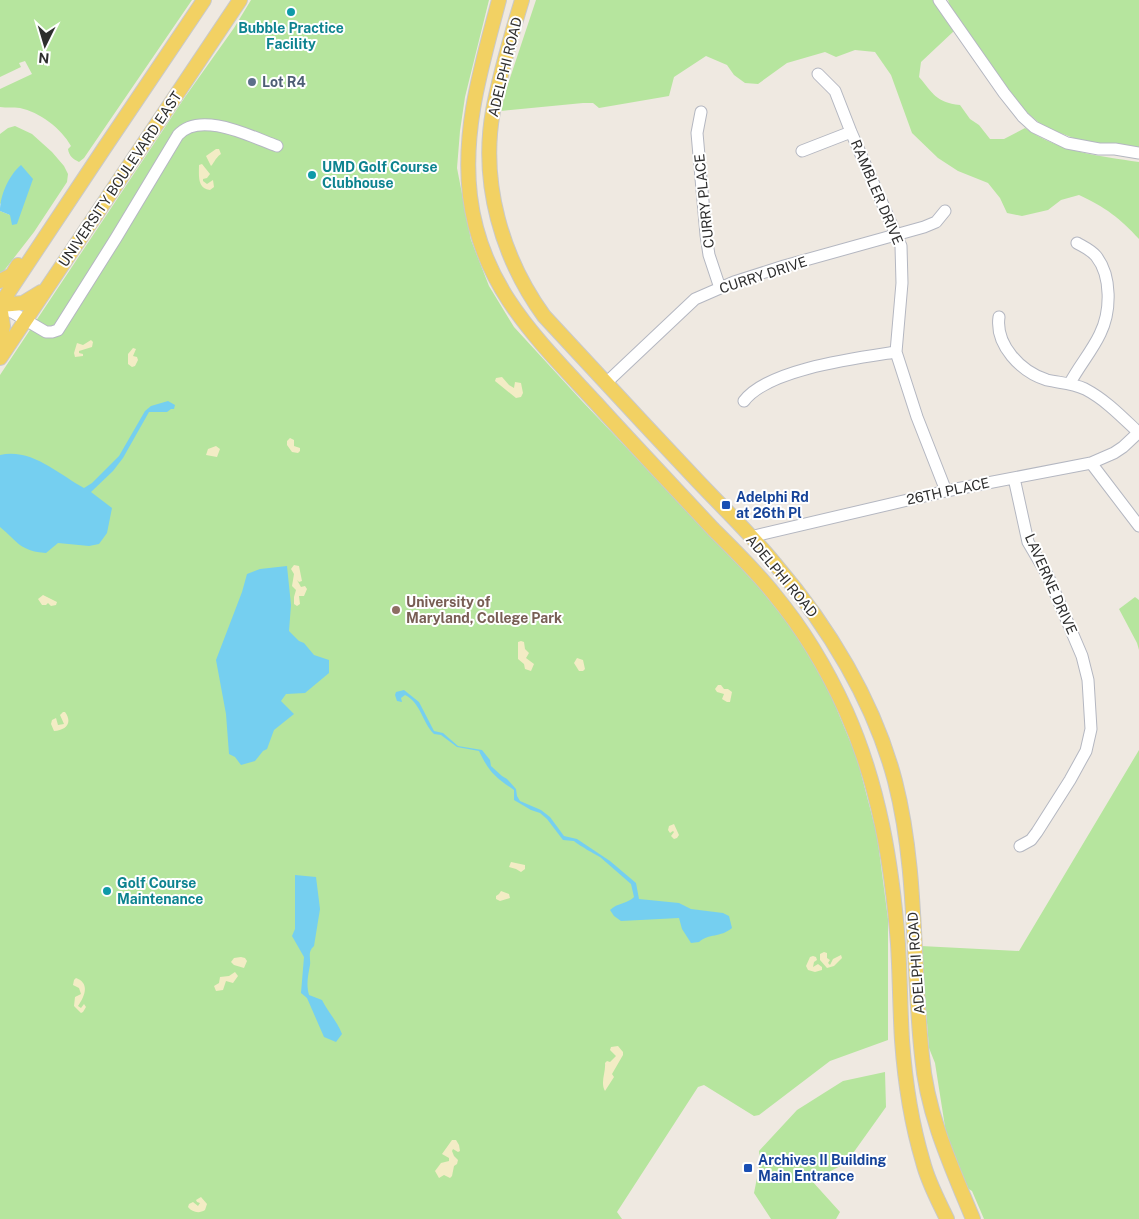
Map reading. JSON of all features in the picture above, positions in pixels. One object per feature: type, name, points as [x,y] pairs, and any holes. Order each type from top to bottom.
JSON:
[{"type":"main road","points":[[0,342],[3,326],[0,305],[204,0]]},
{"type":"main road","name":"UNIVERSITY BOULEVARD EAST","points":[[0,358],[240,0]]},
{"type":"main road","name":"ADELPHI ROAD","points":[[499,0],[475,96],[468,143],[468,171],[472,210],[487,258],[506,298],[542,345],[773,592],[814,649],[847,714],[872,781],[888,854],[898,947],[902,1042],[909,1101],[923,1164],[930,1185],[947,1219]]},
{"type":"main road","name":"ADELPHI ROAD","points":[[522,0],[493,112],[490,165],[494,202],[507,248],[523,286],[544,316],[775,563],[821,622],[874,721],[888,761],[901,810],[908,855],[922,1057],[937,1129],[973,1219]]},
{"type":"main road","points":[[0,281],[12,275],[42,230],[55,221]]},
{"type":"main road","points":[[0,305],[17,304],[33,298],[54,277]]},
{"type":"street","points":[[939,0],[1004,93],[1023,117],[1034,127],[1067,143],[1139,153]]},
{"type":"street","name":"RAMBLER DRIVE","points":[[818,74],[835,90],[851,132],[902,246],[903,258],[896,352],[917,416],[946,491]]},
{"type":"street","name":"CURRY PLACE","points":[[701,112],[697,133],[706,235],[709,255],[720,288]]},
{"type":"street","points":[[0,305],[46,332],[52,332],[62,325],[178,134],[184,129],[195,124],[216,126],[277,146]]},
{"type":"street","points":[[802,151],[851,132]]},
{"type":"street","name":"CURRY DRIVE","points":[[606,383],[695,300],[720,288],[784,266],[924,227],[936,222],[944,212]]},
{"type":"street","points":[[1070,383],[1100,333],[1106,316],[1108,301],[1105,276],[1100,262],[1092,252],[1077,243]]},
{"type":"street","points":[[999,317],[1000,338],[1014,359],[1024,368],[1040,377],[1070,383],[1102,400],[1139,432]]},
{"type":"street","points":[[744,401],[750,394],[772,380],[849,359],[896,352]]},
{"type":"street","name":"26TH PLACE","points":[[750,537],[946,491],[1091,464],[1114,453],[1139,432]]},
{"type":"street","points":[[1091,464],[1139,526]]},
{"type":"street","name":"LAVERNE DRIVE","points":[[1014,478],[1028,542],[1048,576],[1082,656],[1088,680],[1092,728],[1086,751],[1070,780],[1031,840],[1020,846]]},
{"type":"green space","points":[[0,0],[192,0],[84,158],[79,162],[69,154],[68,149],[71,146],[67,139],[42,117],[27,110],[0,107],[0,89],[32,74],[25,61],[19,63],[21,67],[0,77]]},
{"type":"green space","name":"University of Maryland, College Park","points":[[251,0],[489,0],[465,97],[457,168],[471,240],[489,286],[514,327],[757,585],[792,628],[828,688],[857,758],[877,835],[888,919],[888,1040],[830,1061],[759,1115],[754,1116],[704,1085],[698,1087],[617,1212],[622,1219],[0,1219],[0,375]]},
{"type":"green space","points":[[536,0],[933,0],[954,31],[921,62],[919,77],[932,93],[945,102],[960,105],[970,119],[979,125],[990,139],[1004,139],[1025,128],[1065,148],[1139,162],[1139,239],[1112,214],[1079,195],[1061,200],[1048,210],[1022,216],[1007,213],[1000,198],[988,183],[958,171],[938,158],[912,133],[891,75],[875,52],[855,50],[836,57],[825,52],[787,63],[758,84],[745,83],[734,75],[727,65],[706,56],[674,77],[669,96],[599,108],[593,103],[583,103],[501,111],[506,90]]},
{"type":"green space","points":[[948,0],[1139,0],[1139,150],[1079,140],[1044,127],[1016,103],[950,6]]},
{"type":"green space","points":[[15,126],[32,134],[52,152],[68,174],[67,182],[34,232],[0,274],[0,211],[10,215],[0,203],[0,134],[8,128]]},
{"type":"green space","points":[[1135,597],[1139,600],[1139,650],[1119,609]]},
{"type":"green space","points":[[1139,750],[1139,1219],[984,1219],[972,1191],[964,1186],[946,1133],[935,1063],[929,1048],[921,946],[1019,951]]},
{"type":"green space","points":[[885,1072],[886,1107],[846,1163],[812,1181],[840,1212],[836,1219],[771,1219],[754,1193],[760,1163],[759,1151],[797,1110],[843,1081]]},
{"type":"sand","points":[[219,149],[221,154],[211,166],[206,156]]},
{"type":"sand","points":[[202,164],[210,174],[203,181],[207,184],[213,180],[214,187],[210,190],[203,187],[200,181],[199,165]]},
{"type":"sand","points":[[91,340],[93,342],[92,347],[79,351],[83,356],[75,357],[74,353],[77,343],[83,345]]},
{"type":"sand","points":[[133,348],[136,349],[133,356],[137,357],[138,360],[135,366],[132,367],[128,364],[128,354]]},
{"type":"sand","points":[[502,377],[514,388],[515,382],[521,383],[523,393],[521,397],[516,398],[495,381],[496,378]]},
{"type":"sand","points":[[290,438],[294,440],[294,446],[300,448],[298,453],[292,452],[287,445],[287,441]]},
{"type":"sand","points":[[216,446],[220,449],[217,457],[206,455],[208,449]]},
{"type":"sand","points":[[294,565],[299,566],[302,581],[299,582],[297,580],[301,587],[305,586],[307,589],[304,596],[299,596],[300,604],[297,606],[294,604],[296,590],[292,586],[294,574],[291,569]]},
{"type":"sand","points":[[43,595],[57,602],[56,605],[51,606],[48,603],[42,605],[38,599]]},
{"type":"sand","points":[[518,642],[524,642],[525,649],[529,653],[526,658],[534,664],[531,671],[525,669],[524,664],[518,659]]},
{"type":"sand","points":[[577,658],[583,660],[585,669],[583,671],[579,671],[574,663]]},
{"type":"sand","points":[[718,685],[732,692],[730,702],[722,699],[724,694],[717,692],[715,689]]},
{"type":"sand","points":[[63,712],[67,716],[68,723],[62,729],[54,731],[51,724],[52,720],[56,718],[58,725],[64,724],[60,715]]},
{"type":"sand","points":[[674,824],[679,835],[674,839],[671,836],[674,832],[670,833],[668,830],[669,826]]},
{"type":"sand","points":[[511,862],[525,865],[525,869],[521,872],[509,867]]},
{"type":"sand","points":[[501,891],[509,894],[510,898],[500,901],[496,899],[496,896]]},
{"type":"sand","points":[[827,953],[830,965],[833,959],[841,955],[842,958],[834,966],[827,968],[820,960],[820,954]]},
{"type":"sand","points":[[813,956],[817,960],[814,962],[813,967],[818,964],[822,967],[822,970],[815,972],[808,970],[806,966],[810,957]]},
{"type":"sand","points":[[241,957],[247,961],[244,968],[231,962],[234,958]]},
{"type":"sand","points":[[235,972],[238,976],[233,983],[226,981],[223,990],[216,991],[214,986],[219,983],[220,977],[229,976]]},
{"type":"sand","points":[[76,978],[85,986],[83,998],[78,1006],[81,1008],[84,1004],[86,1007],[81,1013],[74,1006],[75,997],[81,994],[79,988],[73,985]]},
{"type":"sand","points":[[618,1046],[623,1055],[612,1074],[614,1077],[605,1091],[603,1084],[605,1063],[607,1061],[610,1062],[616,1056],[610,1050],[611,1047]]},
{"type":"sand","points":[[452,1140],[456,1140],[459,1145],[460,1151],[458,1152],[453,1149],[452,1151],[458,1160],[457,1164],[454,1166],[450,1178],[444,1175],[439,1178],[435,1171],[441,1163],[449,1161],[449,1158],[442,1154]]},
{"type":"sand","points":[[201,1197],[207,1204],[205,1210],[196,1212],[188,1207],[193,1202],[198,1206],[200,1203],[196,1200]]},
{"type":"water","points":[[21,165],[33,179],[17,224],[12,225],[10,215],[0,211],[0,205],[3,192],[9,180]]},
{"type":"water","points":[[168,401],[175,405],[174,409],[167,412],[149,412],[123,458],[113,471],[91,492],[112,508],[107,533],[99,544],[89,546],[58,543],[46,553],[37,552],[20,545],[0,527],[0,455],[23,455],[34,459],[84,488],[92,483],[119,456],[145,411],[151,406]]},
{"type":"water","points":[[287,566],[291,605],[289,631],[299,641],[304,643],[314,655],[329,660],[329,673],[305,693],[286,694],[281,701],[294,714],[274,730],[267,749],[255,761],[241,765],[235,757],[229,754],[226,714],[216,660],[247,574],[260,569]]},
{"type":"water","points":[[404,690],[419,702],[434,731],[443,733],[458,746],[482,750],[490,760],[491,766],[516,789],[520,801],[541,810],[550,817],[564,836],[577,839],[610,861],[636,883],[639,899],[679,903],[691,909],[723,913],[729,916],[732,928],[699,942],[691,943],[682,929],[679,918],[621,921],[614,916],[610,910],[634,897],[631,884],[600,857],[574,841],[563,840],[540,813],[514,800],[514,790],[493,774],[479,751],[457,747],[441,735],[434,734],[410,698],[405,695],[401,698],[402,702],[397,701],[396,692]]},
{"type":"water","points":[[295,875],[316,877],[320,909],[314,946],[310,953],[308,987],[309,995],[322,1000],[340,1029],[342,1034],[336,1042],[324,1037],[307,998],[301,993],[304,957],[292,936],[295,929]]},
{"type":"place","name":"Bubble Practice Facility","points":[[291,12]]},
{"type":"place","name":"Lot R4","points":[[252,82]]},
{"type":"place","name":"UMD Golf Course Clubhouse","points":[[312,175]]},
{"type":"place","name":"Adelphi Rd at 26th Pl","points":[[726,505]]},
{"type":"place","name":"University of Maryland, College Park","points":[[396,610]]},
{"type":"place","name":"Golf Course Maintenance","points":[[107,891]]},
{"type":"place","name":"Archives II Building Main Entrance","points":[[748,1168]]}]
